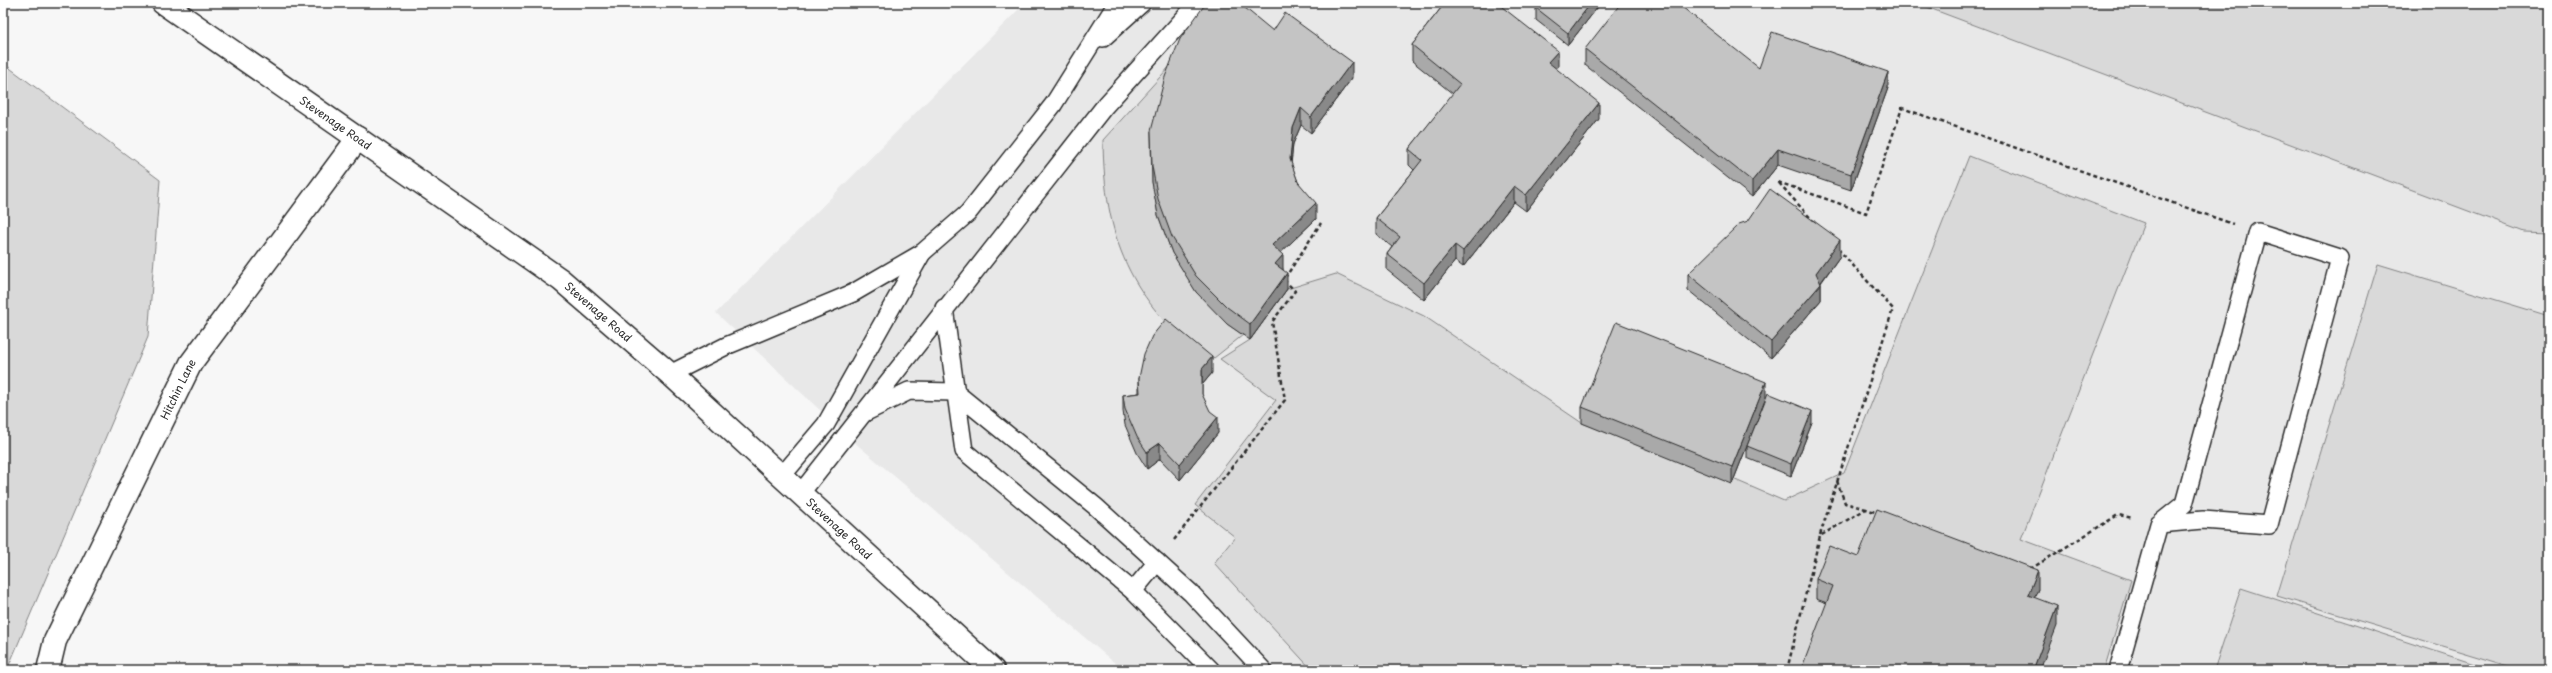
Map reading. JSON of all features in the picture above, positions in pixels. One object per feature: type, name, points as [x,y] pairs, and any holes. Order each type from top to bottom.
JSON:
[{"type":"main road","name":"Stevenage Road","points":[[163,3],[561,280],[670,374],[994,670]]},
{"type":"main road","name":"Hitchin Lane","points":[[48,670],[56,641],[191,363],[358,138]]},
{"type":"lane","points":[[670,374],[726,346],[853,293],[922,253],[968,213],[1053,105],[1118,3]]},
{"type":"lane","points":[[1088,51],[1142,3]]},
{"type":"lane","points":[[800,494],[944,308],[1104,107],[1198,3]]},
{"type":"lane","points":[[2118,670],[2159,524],[2184,504],[2258,232],[2340,258],[2269,526],[2203,520],[2159,524]]},
{"type":"lane","points":[[781,477],[826,424],[922,253]]},
{"type":"lane","points":[[944,308],[954,392],[964,451],[1133,591],[1211,670]]},
{"type":"lane","points":[[861,415],[909,391],[954,392],[1095,506],[1191,593],[1263,670]]},
{"type":"lane","points":[[1133,591],[1157,562]]},
{"type":"path","points":[[1820,228],[1778,182],[1866,213],[1902,108],[2258,232]]},
{"type":"path","points":[[1157,562],[1284,400],[1272,322],[1295,291],[1283,280],[1321,223]]},
{"type":"path","points":[[1787,670],[1820,536],[1893,309],[1835,245]]},
{"type":"path","points":[[1837,481],[1845,503],[1880,514]]},
{"type":"path","points":[[1820,536],[1866,509]]},
{"type":"path","points":[[2025,566],[2032,568],[2118,515],[2159,524]]},
{"type":"shaded area","points":[[1025,3],[2549,3],[2549,670],[1123,670],[854,442],[716,313]]},
{"type":"shaded area","points":[[1916,3],[2549,3],[2549,233],[2524,232]]},
{"type":"shaded area","points":[[1180,55],[1151,147],[1152,182],[1158,215],[1172,253],[1227,324],[1243,335],[1209,362],[1182,339],[1159,315],[1141,290],[1127,264],[1116,237],[1109,207],[1105,175],[1103,140]]},
{"type":"shaded area","points":[[3,63],[160,180],[148,337],[7,670],[3,670]]},
{"type":"shaded area","points":[[1969,156],[2144,223],[2021,539],[2131,580],[2104,670],[1312,670],[1214,563],[1235,537],[1195,505],[1276,400],[1220,359],[1250,340],[1287,289],[1336,274],[1424,316],[1582,423],[1733,479],[1784,501],[1844,473]]},
{"type":"shaded area","points":[[2378,264],[2549,316],[2549,670],[2521,670],[2277,596]]},
{"type":"shaded area","points":[[2241,588],[2493,670],[2214,670]]},
{"type":"building","points":[[1206,3],[1239,3],[1273,31],[1285,13],[1352,62],[1311,117],[1301,108],[1293,128],[1290,159],[1298,182],[1316,203],[1272,245],[1283,255],[1275,264],[1287,273],[1250,324],[1227,307],[1196,276],[1172,237],[1158,199],[1152,166],[1151,131],[1165,77],[1180,39]]},
{"type":"building","points":[[1445,3],[1497,3],[1558,51],[1548,62],[1599,103],[1526,195],[1514,186],[1463,251],[1455,245],[1424,283],[1387,254],[1400,237],[1376,218],[1422,160],[1409,149],[1460,84],[1412,45]]},
{"type":"building","points":[[1540,3],[1591,3],[1568,33],[1536,8]]},
{"type":"building","points":[[1621,3],[1677,3],[1759,68],[1772,32],[1888,72],[1851,174],[1778,149],[1752,181],[1585,49]]},
{"type":"building","points":[[1770,189],[1840,240],[1816,273],[1821,284],[1771,342],[1688,274],[1739,224],[1748,221]]},
{"type":"building","points":[[1166,319],[1212,357],[1202,369],[1202,394],[1210,411],[1218,417],[1180,464],[1160,443],[1147,452],[1137,437],[1125,409],[1123,395],[1140,393],[1139,378],[1144,354],[1152,336]]},
{"type":"building","points":[[1616,322],[1766,382],[1732,467],[1582,407]]},
{"type":"building","points":[[1768,393],[1812,411],[1791,464],[1747,446]]},
{"type":"building","points":[[1877,509],[2038,570],[2028,595],[2057,606],[2033,670],[1801,670],[1833,586],[1816,579],[1829,546],[1858,557]]}]
